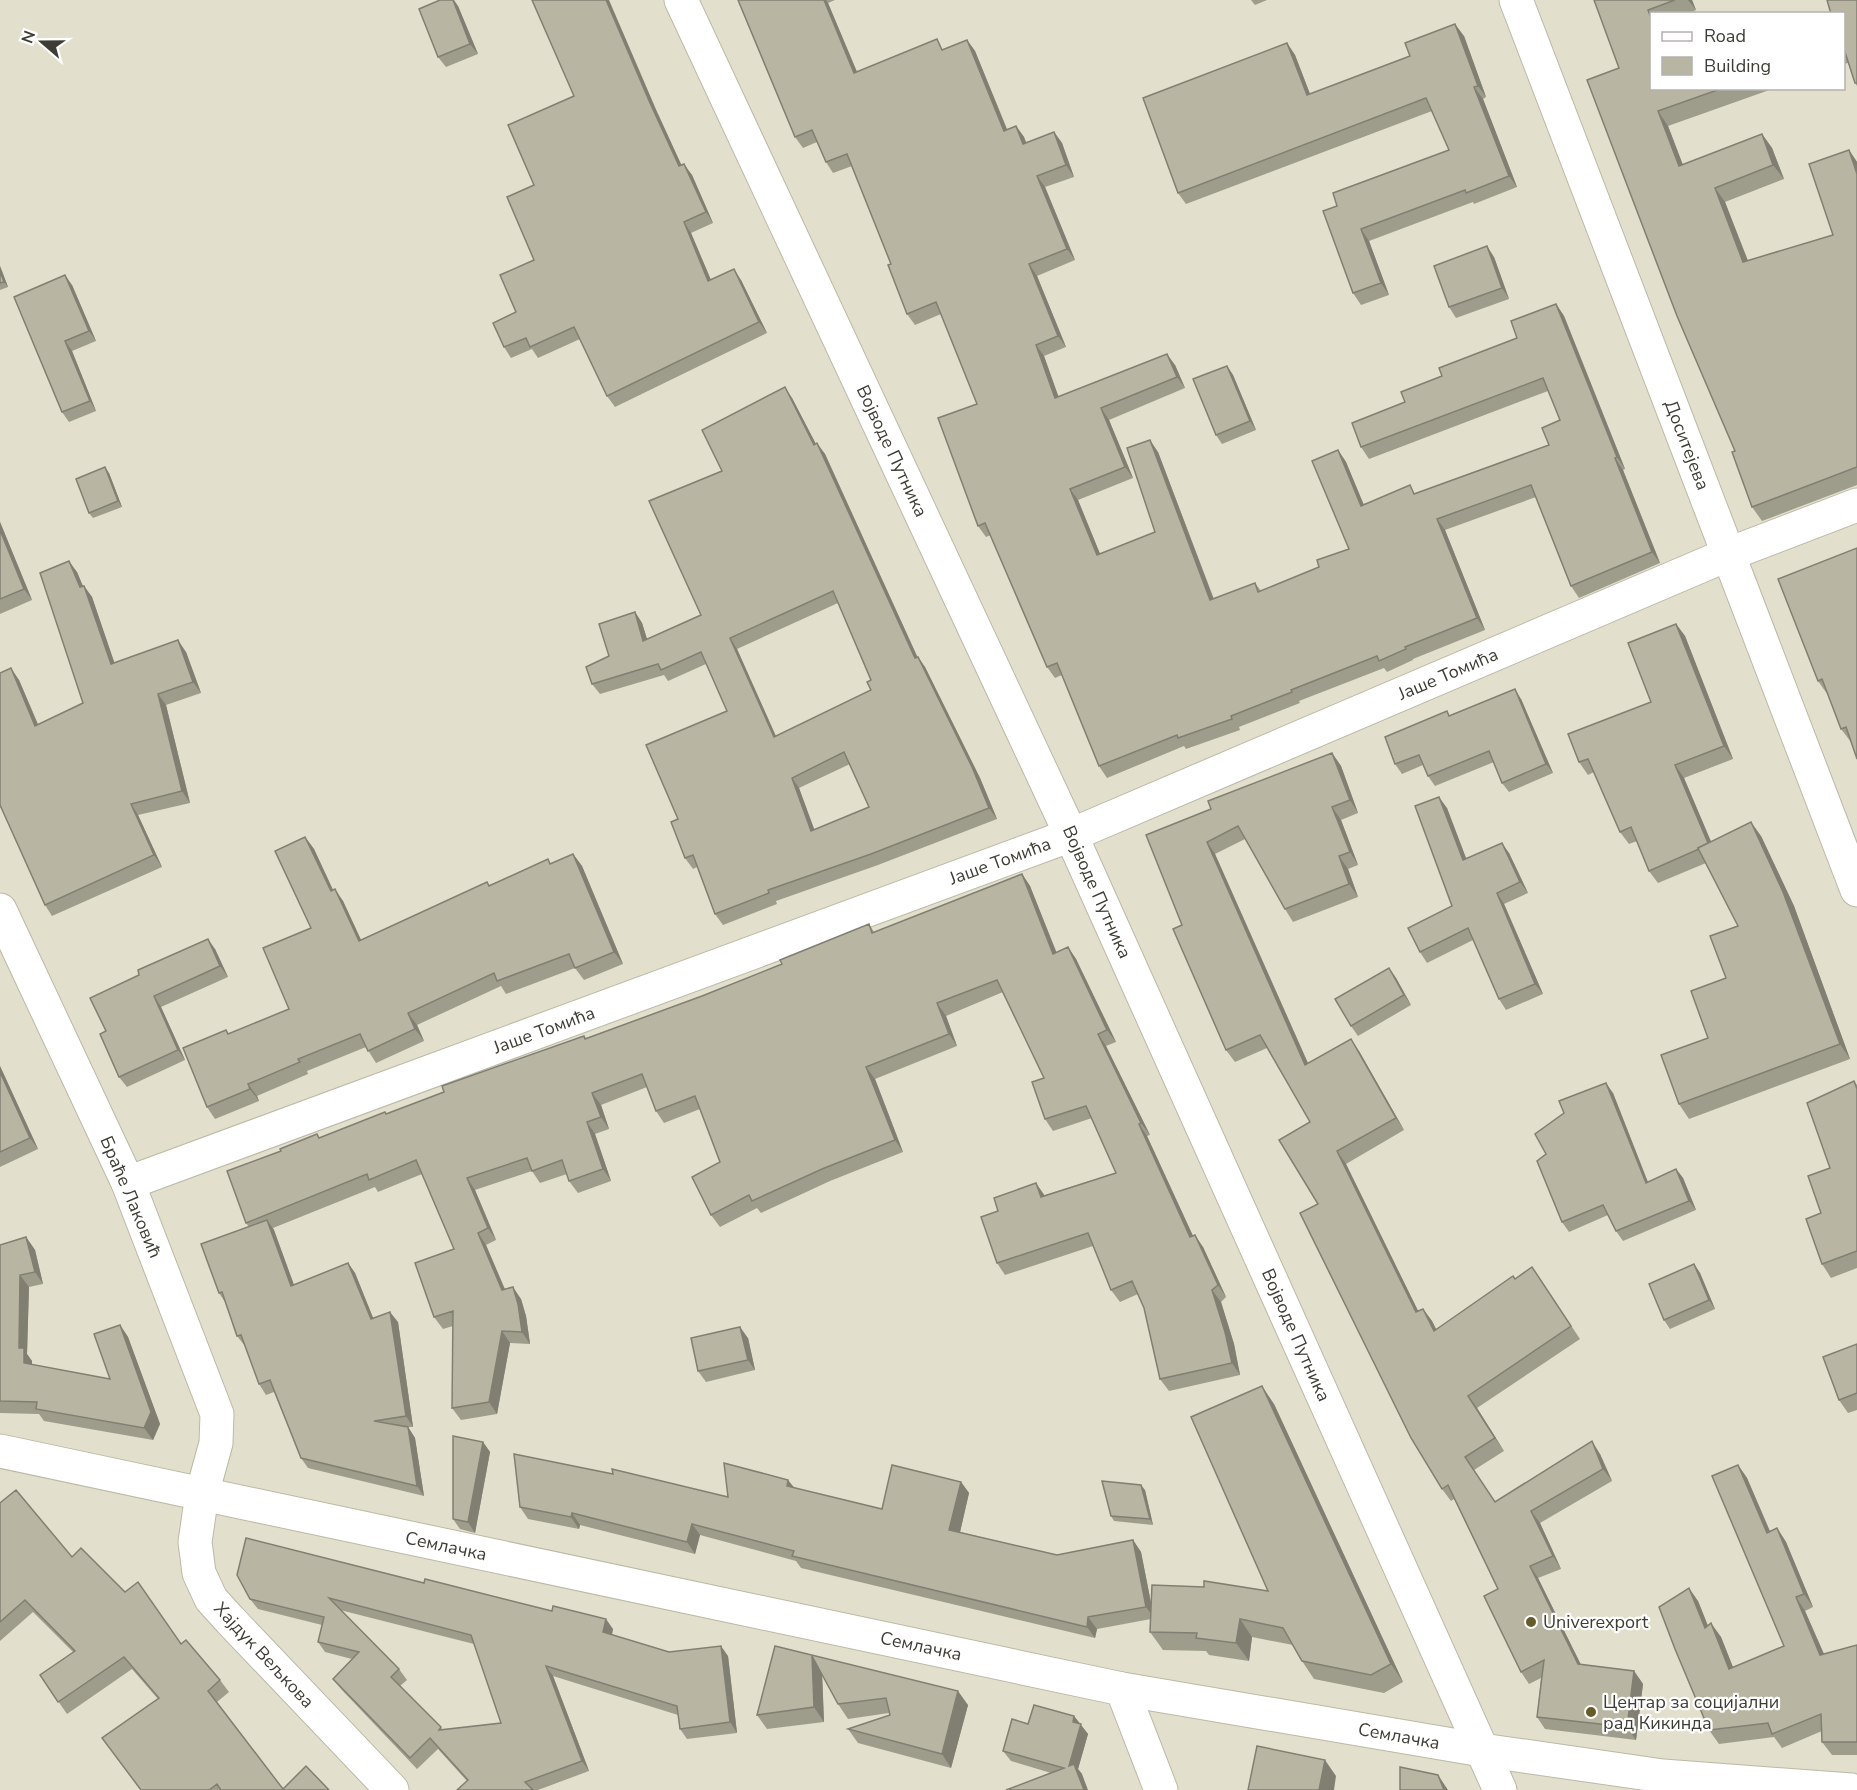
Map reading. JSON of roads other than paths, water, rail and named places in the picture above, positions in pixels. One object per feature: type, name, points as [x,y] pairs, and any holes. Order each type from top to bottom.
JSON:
[{"type":"street","name":"Војводе Путника","points":[[681,0],[1071,835],[1500,1790]]},
{"type":"street","name":"Доситејева","points":[[1516,0],[1857,890]]},
{"type":"street","name":"Јаше Томића","points":[[128,1183],[1071,835],[1729,554],[1857,505]]},
{"type":"street","name":"Браће Лаковић","points":[[0,910],[128,1183],[217,1414],[216,1443],[202,1494]]},
{"type":"street","name":"Семлачка","points":[[0,1451],[1122,1689],[1482,1750],[1663,1776],[1851,1790]]},
{"type":"street","name":"Хајдук Вељкова","points":[[202,1494],[195,1542],[196,1562],[211,1599],[392,1790]]},
{"type":"street","points":[[1122,1689],[1161,1790]]},
{"type":"place","name":"Univerexport","points":[[1531,1622]]},
{"type":"place","name":"Центар за социјални рад Кикинда","points":[[1591,1712]]}]
